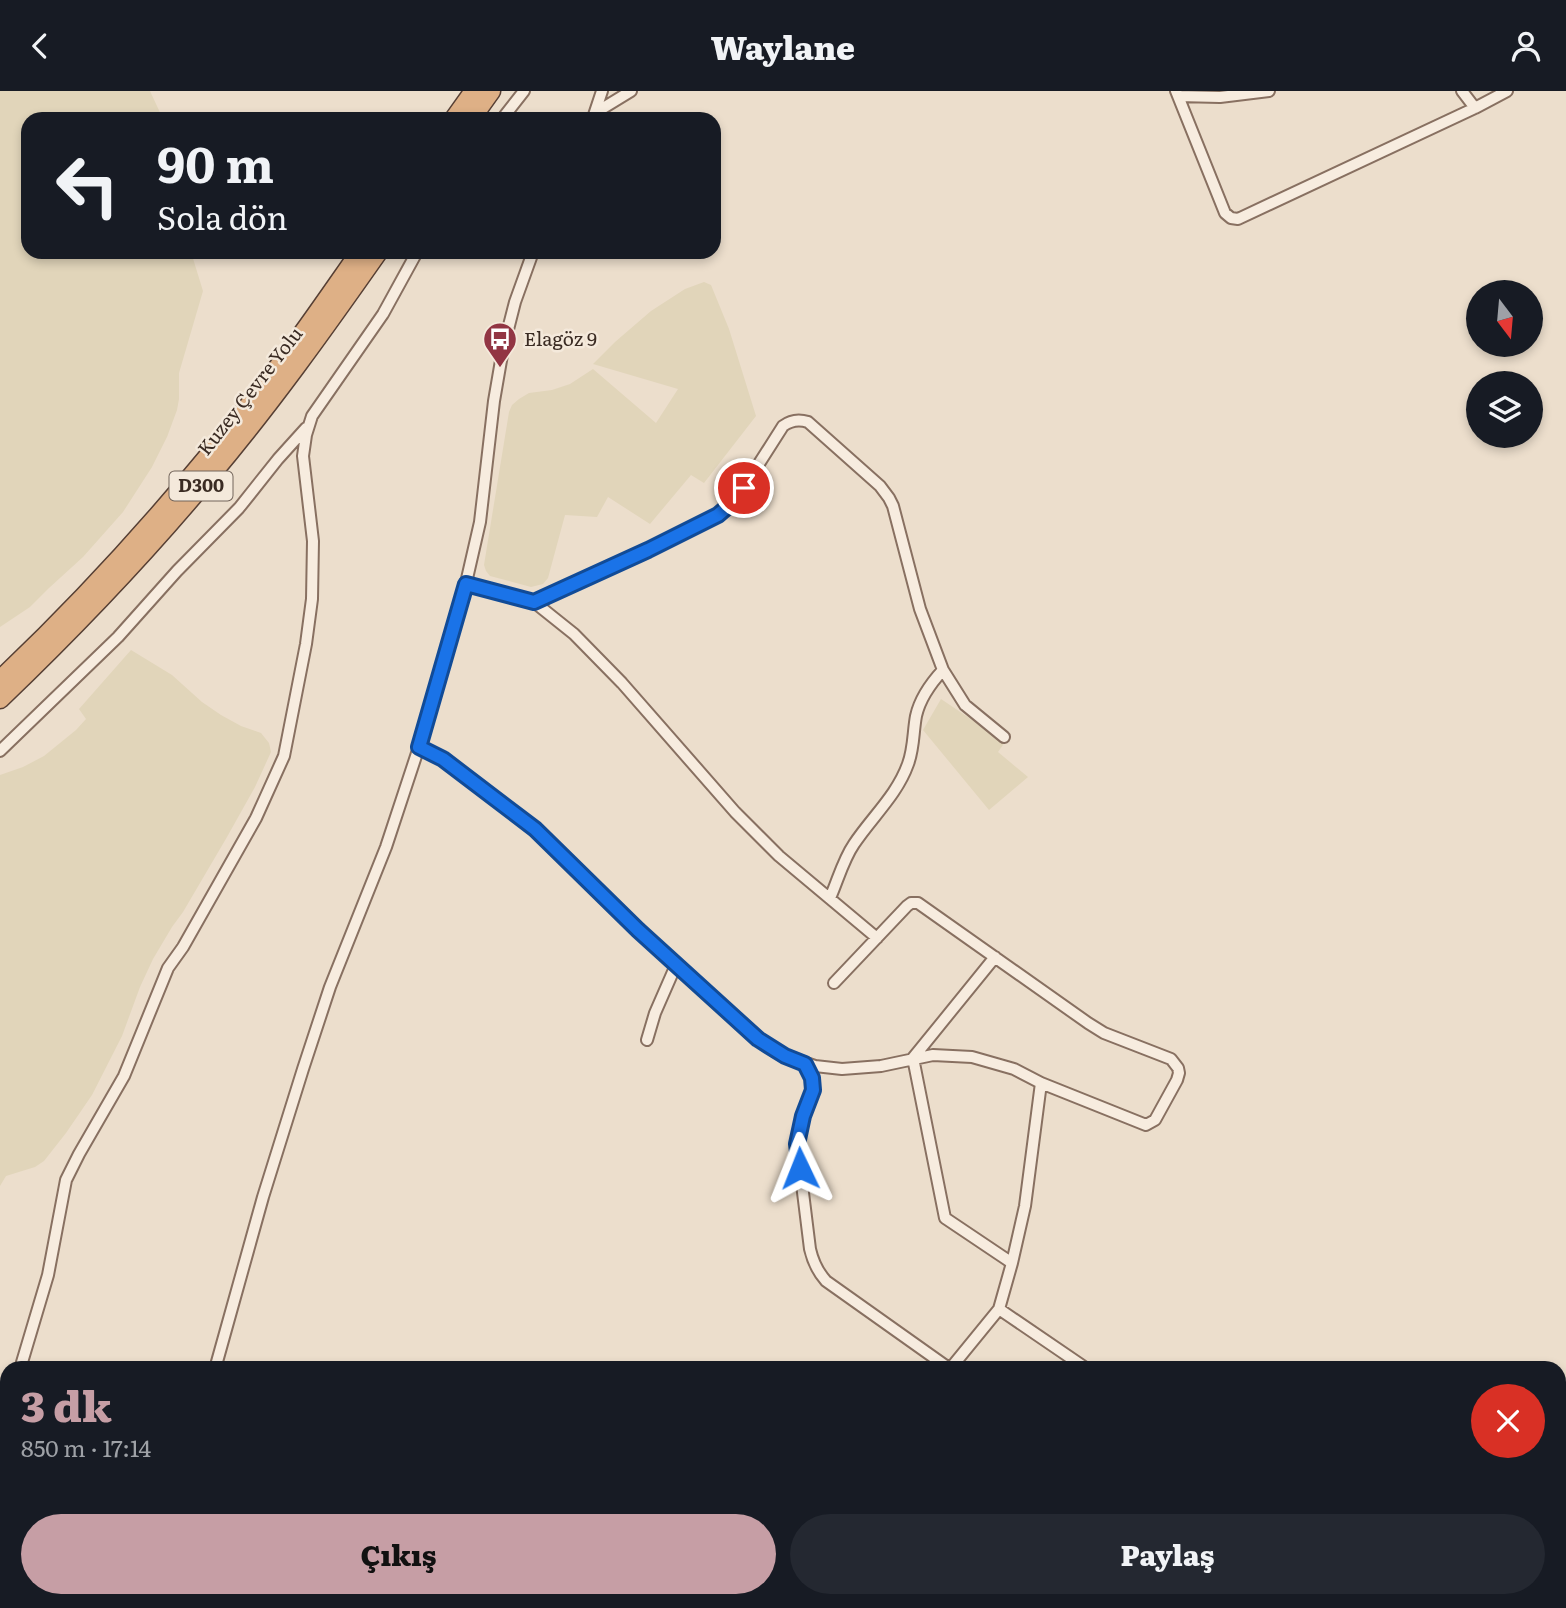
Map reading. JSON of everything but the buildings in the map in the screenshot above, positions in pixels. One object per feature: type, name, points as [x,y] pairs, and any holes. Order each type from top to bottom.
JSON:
[{"type":"highway","points":[[459,112],[474,91]]},
{"type":"highway","points":[[476,112],[491,91]]},
{"type":"highway","name":"Kuzey Çevre Yolu","points":[[0,680],[90,590],[198,469],[255,398],[355,259]]},
{"type":"highway","name":"Kuzey Çevre Yolu","points":[[0,699],[99,601],[208,479],[265,408],[372,259]]},
{"type":"street","points":[[508,112],[524,91]]},
{"type":"street","points":[[595,112],[602,91]]},
{"type":"street","points":[[600,112],[631,91]]},
{"type":"street","points":[[1269,91],[1220,97],[1177,93],[1225,213],[1235,219],[1507,91]]},
{"type":"street","points":[[1462,91],[1475,108]]},
{"type":"street","points":[[22,1361],[48,1275],[66,1180],[132,1059],[167,968],[183,947],[256,818],[284,756],[312,599],[313,533],[303,468],[308,425],[383,314],[413,259]]},
{"type":"street","points":[[217,1361],[263,1197],[303,1069],[330,987],[386,847],[419,747],[466,584],[480,522],[503,349],[515,302],[530,259]]},
{"type":"street","points":[[534,602],[718,515],[739,495],[783,426],[794,421],[808,422],[880,486],[889,498],[896,515],[920,609],[943,670],[965,705],[1004,737]]},
{"type":"street","points":[[0,751],[118,637],[177,571],[239,508],[308,425]]},
{"type":"street","points":[[466,584],[534,602],[574,633],[622,683],[735,812],[779,856],[877,938]]},
{"type":"street","points":[[830,898],[854,843],[893,795],[904,774],[912,752],[918,708],[926,691],[943,670]]},
{"type":"street","points":[[419,747],[443,759],[535,829],[676,965],[758,1039],[785,1056],[805,1064],[834,1068],[881,1066],[913,1058],[945,1055],[972,1057],[1007,1067],[1146,1125],[1157,1117],[1179,1073],[1171,1059],[1104,1033],[918,903],[907,906],[834,983]]},
{"type":"street","points":[[913,1058],[995,957]]},
{"type":"street","points":[[647,1040],[655,1013],[676,965]]},
{"type":"street","points":[[913,1058],[945,1218],[1012,1263]]},
{"type":"street","points":[[805,1064],[812,1078],[813,1090],[803,1116],[797,1144],[810,1249],[815,1265],[826,1281],[939,1361]]},
{"type":"street","points":[[957,1361],[999,1309],[1025,1206],[1041,1083]]},
{"type":"street","points":[[999,1309],[1075,1361]]},
{"type":"shaded area","points":[[0,91],[150,91],[160,112],[21,112],[21,259],[193,259],[203,291],[179,373],[177,410],[152,467],[123,512],[83,557],[30,607],[0,627]]},
{"type":"shaded area","points":[[704,282],[711,285],[729,329],[756,416],[704,483],[691,475],[650,524],[608,497],[597,517],[565,515],[548,578],[543,584],[531,587],[490,576],[484,565],[512,405],[529,393],[570,384],[593,369],[656,423],[678,389],[593,364],[651,311],[685,289]]},
{"type":"shaded area","points":[[131,650],[172,675],[221,715],[261,733],[269,743],[271,752],[227,837],[153,959],[122,1036],[92,1095],[44,1161],[35,1167],[6,1176],[0,1186],[0,775],[44,756],[76,730],[86,719],[79,709]]},
{"type":"shaded area","points":[[941,699],[1005,742],[998,752],[1028,777],[989,810],[923,730]]},
{"type":"place","name":"Elagöz 9","points":[[500,369]]},
{"type":"route","points":[[744,488],[718,515],[534,602],[466,584],[419,747],[443,759],[535,829],[638,930],[758,1039],[785,1056],[805,1064],[811,1073],[813,1090],[803,1116],[797,1144],[800,1168]]}]
